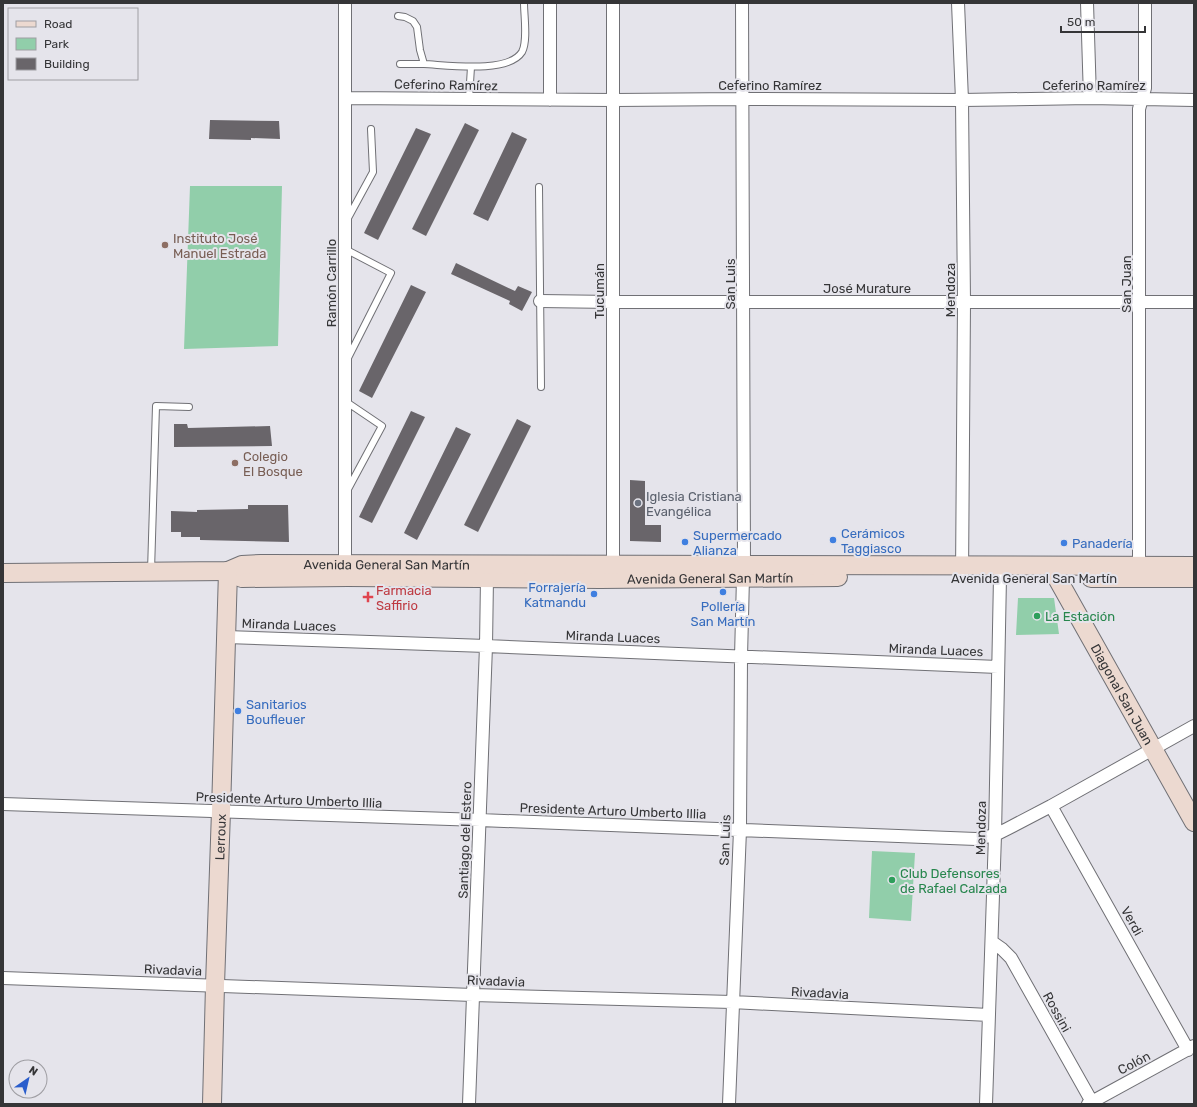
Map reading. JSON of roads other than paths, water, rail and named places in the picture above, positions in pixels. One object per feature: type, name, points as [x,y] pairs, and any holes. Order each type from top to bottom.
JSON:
[{"type":"main road","name":"Avenida General San Martín","points":[[3,573],[228,571],[242,565],[346,563],[613,572]]},
{"type":"main road","name":"Avenida General San Martín","points":[[962,571],[1000,578],[1139,565],[1194,566]]},
{"type":"main road","name":"Avenida General San Martín","points":[[228,571],[242,578],[487,578],[613,572],[744,571],[1055,572],[1194,578]]},
{"type":"main road","name":"Lerroux","points":[[212,1104],[214,985],[228,571]]},
{"type":"main road","name":"Diagonal San Juan","points":[[1055,572],[1194,822]]},
{"type":"street","name":"Ramón Carrillo","points":[[345,3],[346,563]]},
{"type":"street","points":[[550,3],[550,100]]},
{"type":"street","name":"Tucumán","points":[[613,3],[613,572]]},
{"type":"street","name":"San Luis","points":[[729,1104],[740,830],[741,657],[744,571],[742,3]]},
{"type":"street","name":"Mendoza","points":[[958,3],[962,100],[964,302],[962,571]]},
{"type":"street","points":[[1086,3],[1090,98]]},
{"type":"street","name":"San Juan","points":[[1139,565],[1139,109],[1145,88],[1145,3]]},
{"type":"street","name":"Ceferino Ramírez","points":[[345,98],[550,100],[962,100],[1090,98],[1194,100]]},
{"type":"street","name":"José Murature","points":[[540,301],[1194,302]]},
{"type":"street","name":"Santiago del Estero","points":[[469,1104],[486,646],[487,578]]},
{"type":"street","name":"Mendoza","points":[[986,1104],[995,835],[1000,578]]},
{"type":"street","name":"Miranda Luaces","points":[[226,637],[998,667]]},
{"type":"street","name":"Presidente Arturo Umberto Illia","points":[[3,804],[976,839],[995,835],[1051,806],[1194,726]]},
{"type":"street","name":"Verdi","points":[[1051,806],[1191,1048]]},
{"type":"street","name":"Rossini","points":[[992,942],[1011,958],[1090,1103]]},
{"type":"street","name":"Rivadavia","points":[[3,978],[472,995],[732,1002],[989,1015]]},
{"type":"street","name":"Colón","points":[[1090,1103],[1191,1048]]},
{"type":"lane","points":[[400,64],[471,67],[494,66],[519,56],[523,51],[525,41],[524,3]]},
{"type":"lane","points":[[398,16],[405,17],[413,21],[417,26],[420,50],[424,64]]},
{"type":"lane","points":[[469,99],[471,67]]},
{"type":"lane","points":[[345,223],[373,172],[370,129]]},
{"type":"lane","points":[[539,187],[541,387]]},
{"type":"lane","points":[[345,365],[391,273],[346,249]]},
{"type":"lane","points":[[345,401],[382,426],[346,495]]},
{"type":"lane","points":[[151,572],[156,406],[189,407]]},
{"type":"place","name":"Instituto José Manuel Estrada","points":[[165,245]]},
{"type":"place","name":"Colegio El Bosque","points":[[235,463]]},
{"type":"place","name":"Iglesia Cristiana Evangélica","points":[[638,503]]},
{"type":"place","name":"Cerámicos Taggiasco","points":[[833,540]]},
{"type":"place","name":"Supermercado Alianza","points":[[685,542]]},
{"type":"place","name":"Panadería","points":[[1064,543]]},
{"type":"place","name":"Pollería San Martín","points":[[723,592]]},
{"type":"place","name":"Forrajería Katmandu","points":[[594,594]]},
{"type":"place","name":"Farmacia Saffirio","points":[[368,597]]},
{"type":"place","name":"La Estación","points":[[1037,616]]},
{"type":"place","name":"Sanitarios Boufleuer","points":[[238,711]]},
{"type":"place","name":"Club Defensores de Rafael Calzada","points":[[892,880]]}]
